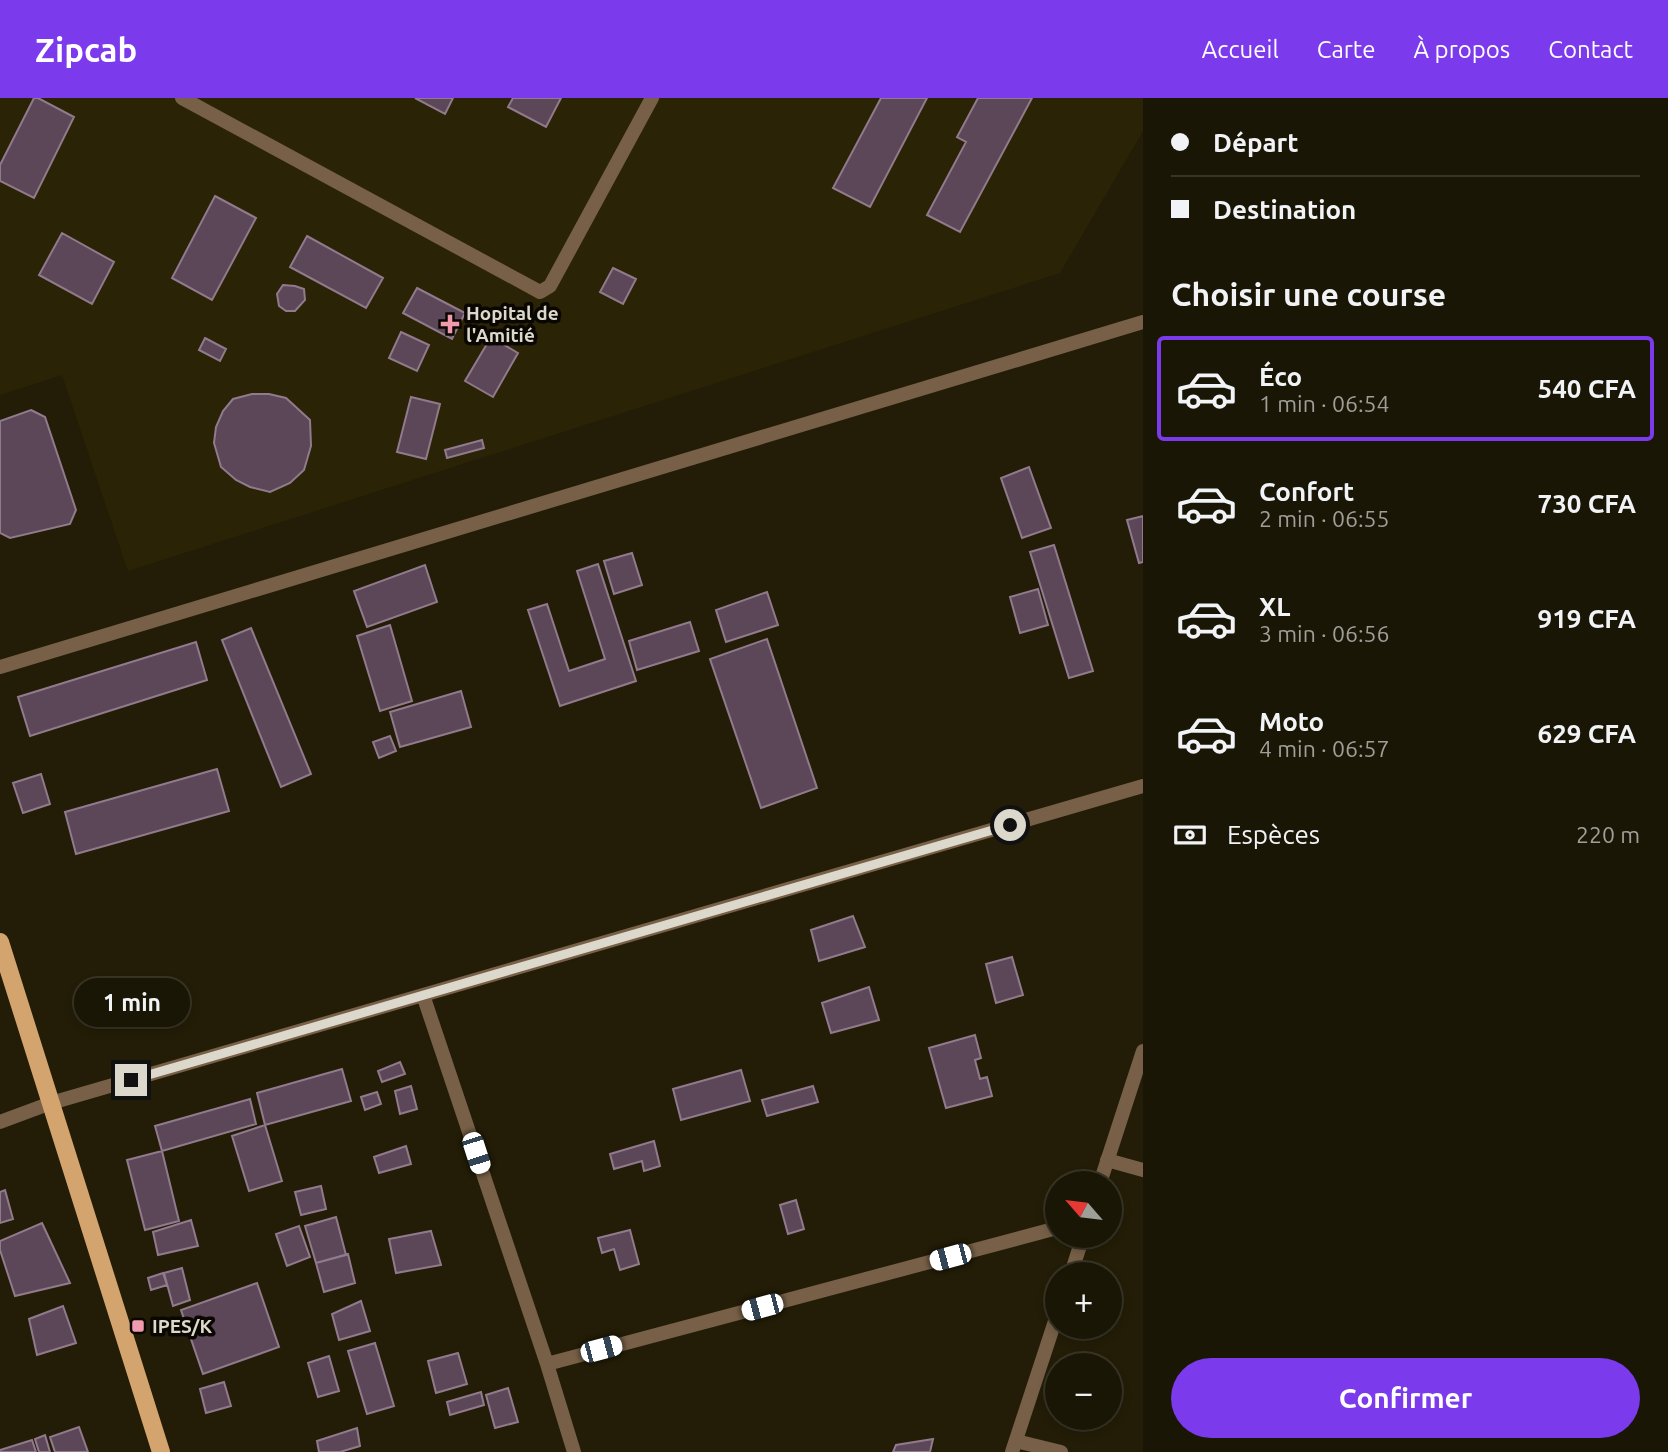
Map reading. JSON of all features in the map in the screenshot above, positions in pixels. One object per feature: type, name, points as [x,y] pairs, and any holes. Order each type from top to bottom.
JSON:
[{"type":"main road","points":[[0,942],[161,1452]]},
{"type":"street","points":[[182,98],[540,292],[550,286],[652,98]]},
{"type":"street","points":[[0,667],[1143,322]]},
{"type":"street","points":[[0,1122],[51,1103],[1143,786]]},
{"type":"street","points":[[423,995],[574,1452]]},
{"type":"street","points":[[1104,1171],[1143,1051]]},
{"type":"street","points":[[1107,1160],[1143,1170]]},
{"type":"street","points":[[547,1364],[1045,1231]]},
{"type":"street","points":[[1049,1339],[1014,1447],[1061,1452]]},
{"type":"shaded area","name":"Hopital de l'Amitié","points":[[0,98],[1143,98],[1143,131],[1060,273],[128,571],[62,375],[0,395]]},
{"type":"building","points":[[34,98],[74,117],[34,198],[0,181],[0,165]]},
{"type":"building","points":[[415,98],[453,98],[445,114]]},
{"type":"building","points":[[513,98],[561,98],[546,127],[508,107]]},
{"type":"building","points":[[881,98],[927,98],[870,207],[833,188]]},
{"type":"building","points":[[978,98],[1032,98],[960,232],[927,215],[966,142],[957,137]]},
{"type":"building","points":[[215,196],[256,218],[212,300],[172,278]]},
{"type":"building","points":[[62,233],[114,262],[92,304],[39,275]]},
{"type":"building","points":[[307,236],[383,278],[366,308],[290,267]]},
{"type":"building","points":[[613,268],[636,279],[623,304],[600,292]]},
{"type":"building","points":[[283,285],[304,289],[305,300],[295,311],[286,311],[279,306],[277,294]]},
{"type":"building","points":[[417,288],[465,313],[452,339],[403,313]]},
{"type":"building","points":[[401,332],[429,345],[417,371],[389,358]]},
{"type":"building","points":[[491,337],[518,353],[493,397],[465,381]]},
{"type":"building","points":[[205,338],[226,349],[220,361],[199,350]]},
{"type":"building","points":[[252,394],[286,398],[310,420],[311,446],[304,470],[290,483],[270,492],[236,480],[221,467],[214,443],[216,427],[223,411],[233,399]]},
{"type":"building","points":[[411,397],[440,404],[426,459],[397,452]]},
{"type":"building","points":[[31,410],[45,417],[76,510],[70,524],[10,538],[0,533],[0,421]]},
{"type":"building","points":[[482,440],[484,448],[447,458],[445,450]]},
{"type":"building","points":[[1029,467],[1051,528],[1022,538],[1001,478]]},
{"type":"building","points":[[1143,516],[1143,562],[1139,563],[1127,520]]},
{"type":"building","points":[[1054,545],[1093,671],[1069,678],[1030,552]]},
{"type":"building","points":[[632,553],[642,585],[614,594],[604,561]]},
{"type":"building","points":[[598,564],[636,681],[560,706],[528,610],[547,604],[569,671],[605,659],[577,571]]},
{"type":"building","points":[[425,565],[437,602],[367,627],[354,591]]},
{"type":"building","points":[[1038,589],[1048,625],[1020,633],[1010,597]]},
{"type":"building","points":[[767,592],[778,625],[726,642],[716,610]]},
{"type":"building","points":[[690,622],[699,651],[637,670],[629,641]]},
{"type":"building","points":[[390,625],[412,701],[380,711],[357,636]]},
{"type":"building","points":[[251,628],[311,774],[281,787],[222,640]]},
{"type":"building","points":[[767,639],[817,788],[761,808],[710,659]]},
{"type":"building","points":[[196,642],[207,680],[30,736],[18,697]]},
{"type":"building","points":[[461,691],[471,727],[400,747],[390,712]]},
{"type":"building","points":[[390,736],[396,751],[379,758],[373,742]]},
{"type":"building","points":[[217,769],[229,811],[76,854],[65,812]]},
{"type":"building","points":[[41,774],[50,804],[23,813],[13,783]]},
{"type":"building","points":[[853,916],[865,947],[819,961],[811,930]]},
{"type":"building","points":[[1012,957],[1023,995],[996,1003],[986,964]]},
{"type":"building","points":[[869,987],[879,1020],[831,1033],[822,1003]]},
{"type":"building","points":[[975,1035],[981,1058],[975,1060],[980,1079],[987,1077],[992,1096],[946,1108],[929,1048]]},
{"type":"building","points":[[400,1062],[405,1074],[382,1082],[378,1071]]},
{"type":"building","points":[[342,1069],[351,1101],[265,1125],[257,1093]]},
{"type":"building","points":[[741,1070],[750,1101],[681,1120],[673,1089]]},
{"type":"building","points":[[411,1086],[417,1109],[400,1114],[395,1091]]},
{"type":"building","points":[[813,1086],[818,1102],[767,1116],[762,1100]]},
{"type":"building","points":[[377,1092],[381,1104],[365,1110],[361,1097]]},
{"type":"building","points":[[250,1099],[256,1124],[162,1151],[155,1126]]},
{"type":"building","points":[[265,1125],[282,1181],[249,1191],[232,1136]]},
{"type":"building","points":[[654,1141],[660,1166],[644,1171],[642,1161],[614,1169],[610,1154]]},
{"type":"building","points":[[406,1146],[411,1164],[379,1173],[374,1157]]},
{"type":"building","points":[[162,1151],[179,1221],[145,1230],[127,1160]]},
{"type":"building","points":[[321,1186],[326,1209],[301,1215],[295,1192]]},
{"type":"building","points":[[5,1190],[13,1219],[0,1223],[0,1192]]},
{"type":"building","points":[[796,1200],[804,1229],[788,1234],[780,1205]]},
{"type":"building","points":[[336,1217],[346,1255],[316,1263],[305,1226]]},
{"type":"building","points":[[191,1220],[198,1246],[158,1255],[153,1232]]},
{"type":"building","points":[[42,1223],[70,1283],[15,1296],[0,1250],[0,1241]]},
{"type":"building","points":[[299,1226],[310,1257],[287,1266],[276,1234]]},
{"type":"building","points":[[630,1230],[639,1264],[620,1270],[614,1249],[602,1253],[598,1238]]},
{"type":"building","points":[[431,1231],[441,1265],[396,1273],[389,1239]]},
{"type":"building","points":[[348,1254],[355,1283],[324,1292],[316,1263]]},
{"type":"building","points":[[182,1268],[190,1300],[173,1306],[164,1273]]},
{"type":"building","points":[[163,1273],[167,1285],[151,1290],[148,1278]]},
{"type":"building","points":[[257,1283],[279,1347],[203,1374],[181,1310]]},
{"type":"building","points":[[361,1301],[370,1331],[339,1340],[332,1314]]},
{"type":"building","points":[[63,1306],[76,1343],[37,1355],[29,1319]]},
{"type":"building","points":[[375,1343],[394,1406],[367,1414],[348,1351]]},
{"type":"building","points":[[458,1353],[467,1384],[436,1393],[428,1361]]},
{"type":"building","points":[[329,1356],[339,1391],[318,1397],[308,1363]]},
{"type":"building","points":[[224,1382],[231,1406],[206,1413],[200,1389]]},
{"type":"building","points":[[508,1388],[518,1422],[495,1428],[486,1395]]},
{"type":"building","points":[[481,1392],[484,1405],[450,1415],[447,1402]]},
{"type":"building","points":[[79,1427],[88,1452],[55,1452],[50,1437]]},
{"type":"building","points":[[357,1428],[360,1446],[340,1452],[319,1452],[317,1441]]},
{"type":"building","points":[[45,1435],[50,1452],[39,1452],[35,1439]]},
{"type":"building","points":[[933,1439],[930,1452],[893,1452],[896,1445]]},
{"type":"building","points":[[32,1440],[36,1452],[0,1452],[0,1450]]},
{"type":"place","name":"Hopital de l'Amitié","points":[[450,324]]},
{"type":"place","name":"IPES/K","points":[[138,1326]]},
{"type":"route","points":[[131,1080],[1010,825]]}]
